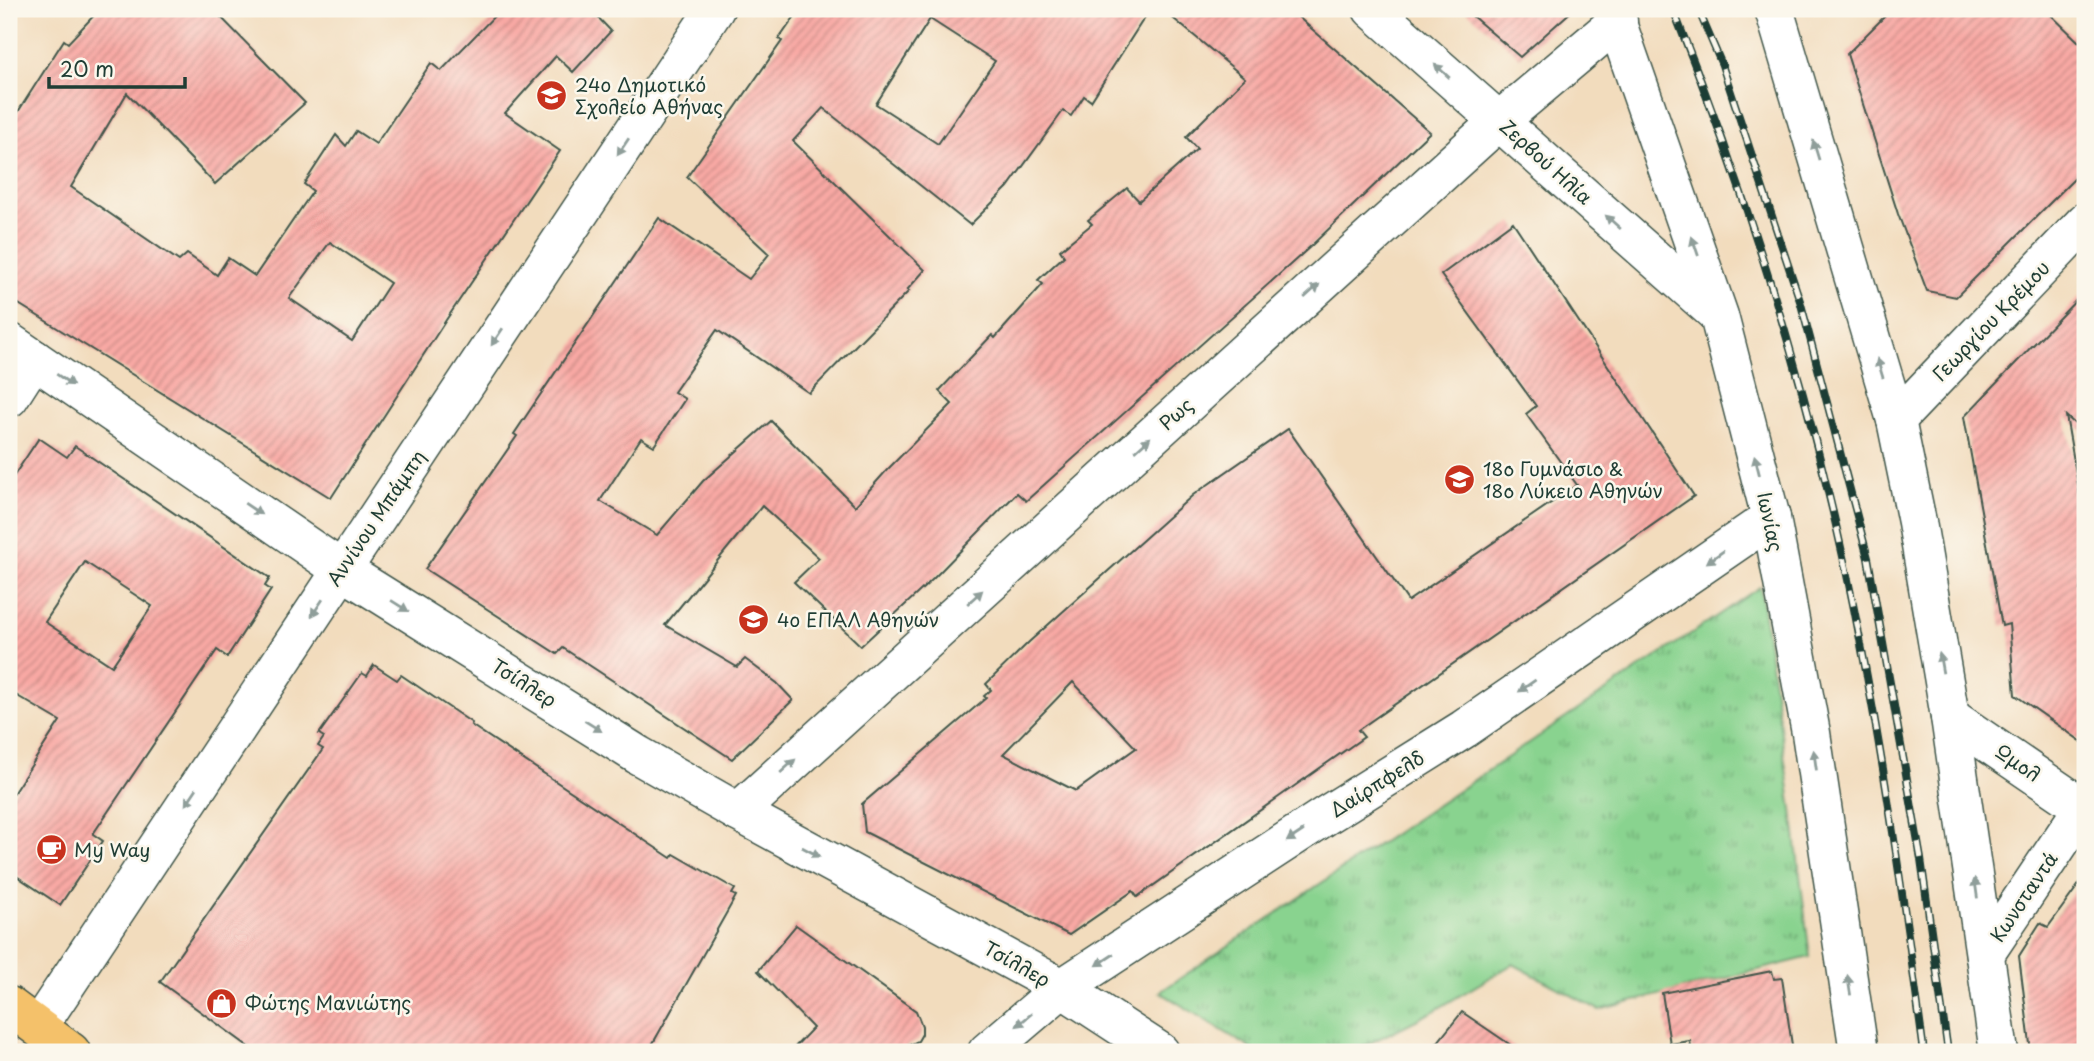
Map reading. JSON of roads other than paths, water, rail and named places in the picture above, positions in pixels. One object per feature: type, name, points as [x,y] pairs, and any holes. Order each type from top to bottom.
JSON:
[{"type":"main road","points":[[23,1016],[71,1052]]},
{"type":"street","name":"Αννίνου Μπάμπη","points":[[23,1016],[342,570],[715,9]]},
{"type":"street","name":"Ζερβού Ηλία","points":[[1372,9],[1719,316]]},
{"type":"street","points":[[1774,9],[1896,420],[1917,522],[1950,717],[1999,1052]]},
{"type":"street","name":"Ρως","points":[[738,812],[1615,15]]},
{"type":"street","name":"Ιωνίας","points":[[1615,15],[1719,316],[1771,518],[1811,733],[1859,1052]]},
{"type":"street","name":"Γεωργίου Κρέμου","points":[[1896,420],[2085,222]]},
{"type":"street","name":"Τσίλλερ","points":[[21,351],[342,570],[638,755],[1062,988],[1160,1052]]},
{"type":"street","points":[[9,398],[21,351]]},
{"type":"street","name":"Δαίρπφελδ","points":[[987,1052],[1062,988],[1325,816],[1464,729],[1771,518]]},
{"type":"street","name":"Ωμολ","points":[[1950,717],[2085,807]]},
{"type":"street","name":"Κωνσταντά","points":[[1985,954],[2085,807]]},
{"type":"railway","points":[[1673,9],[1724,144],[1770,281],[1828,491],[1857,622],[1879,744],[1924,1052]]},
{"type":"railway","points":[[1698,9],[1722,65],[1801,304],[1868,558],[1921,859],[1948,1052]]},
{"type":"place","name":"24ο Δημοτικό Σχολείο Αθήνας","points":[[552,96]]},
{"type":"place","name":"18ο Γυμνάσιο & 18ο Λύκειο Αθηνών","points":[[1460,480]]},
{"type":"place","name":"4ο ΕΠΑΛ Αθηνών","points":[[754,620]]},
{"type":"place","name":"My Way","points":[[51,850]]},
{"type":"place","name":"Φώτης Μανιώτης","points":[[222,1003]]}]
